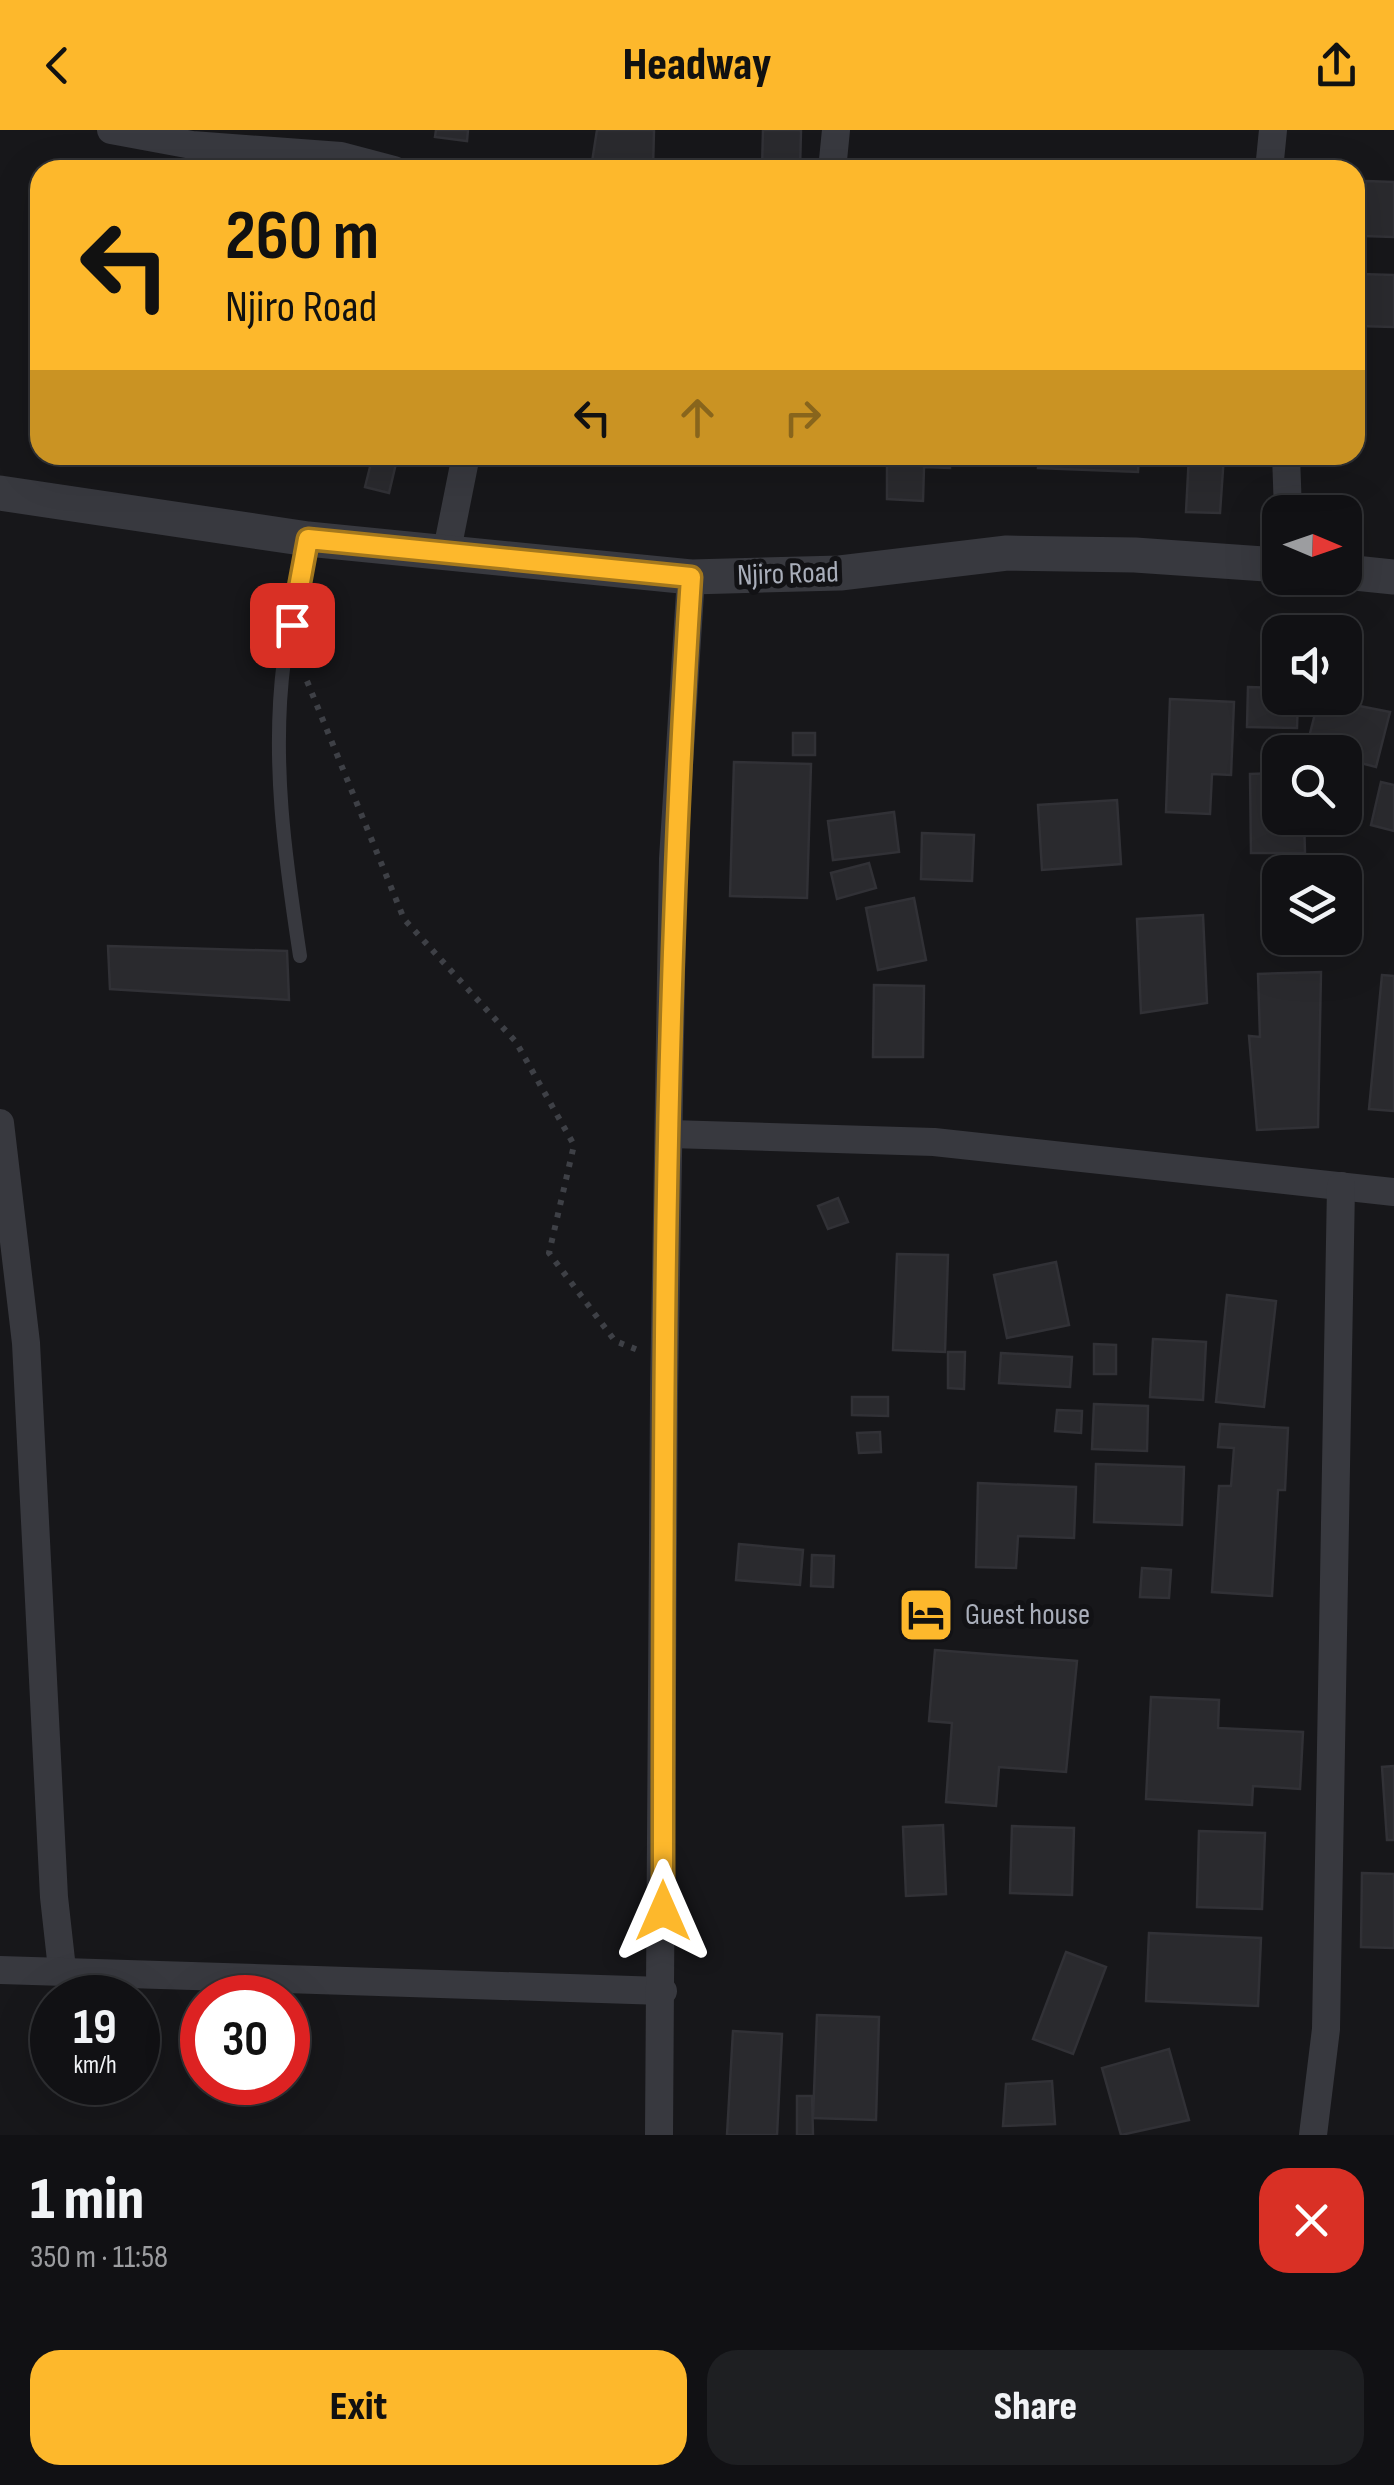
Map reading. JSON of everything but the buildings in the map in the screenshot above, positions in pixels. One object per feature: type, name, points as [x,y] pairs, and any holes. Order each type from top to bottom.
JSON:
[{"type":"street","points":[[111,130],[192,145],[356,160]]},
{"type":"street","points":[[833,160],[836,130]]},
{"type":"street","points":[[1271,160],[1273,130]]},
{"type":"street","points":[[446,555],[464,465]]},
{"type":"street","points":[[1286,465],[1287,495]]},
{"type":"street","name":"Njiro Road","points":[[0,493],[308,539],[691,577],[840,572],[1007,553],[1135,555],[1262,564]]},
{"type":"street","points":[[1362,574],[1394,577]]},
{"type":"street","points":[[659,2135],[665,1359],[674,858],[691,577]]},
{"type":"street","points":[[0,1123],[26,1342],[54,1897],[62,1969]]},
{"type":"street","points":[[670,1134],[934,1142],[1394,1192]]},
{"type":"street","points":[[1313,2135],[1326,2029],[1341,1186]]},
{"type":"street","points":[[0,1970],[663,1991]]},
{"type":"lane","points":[[300,956],[285,855],[278,761],[289,638],[308,539]]},
{"type":"path","points":[[289,638],[404,919],[516,1042],[574,1145],[550,1253],[614,1341],[665,1359]]},
{"type":"place","name":"Guest house","points":[[926,1615]]},
{"type":"route","points":[[292,625],[308,539],[691,577],[674,858],[664,1394],[663,1911]]}]
